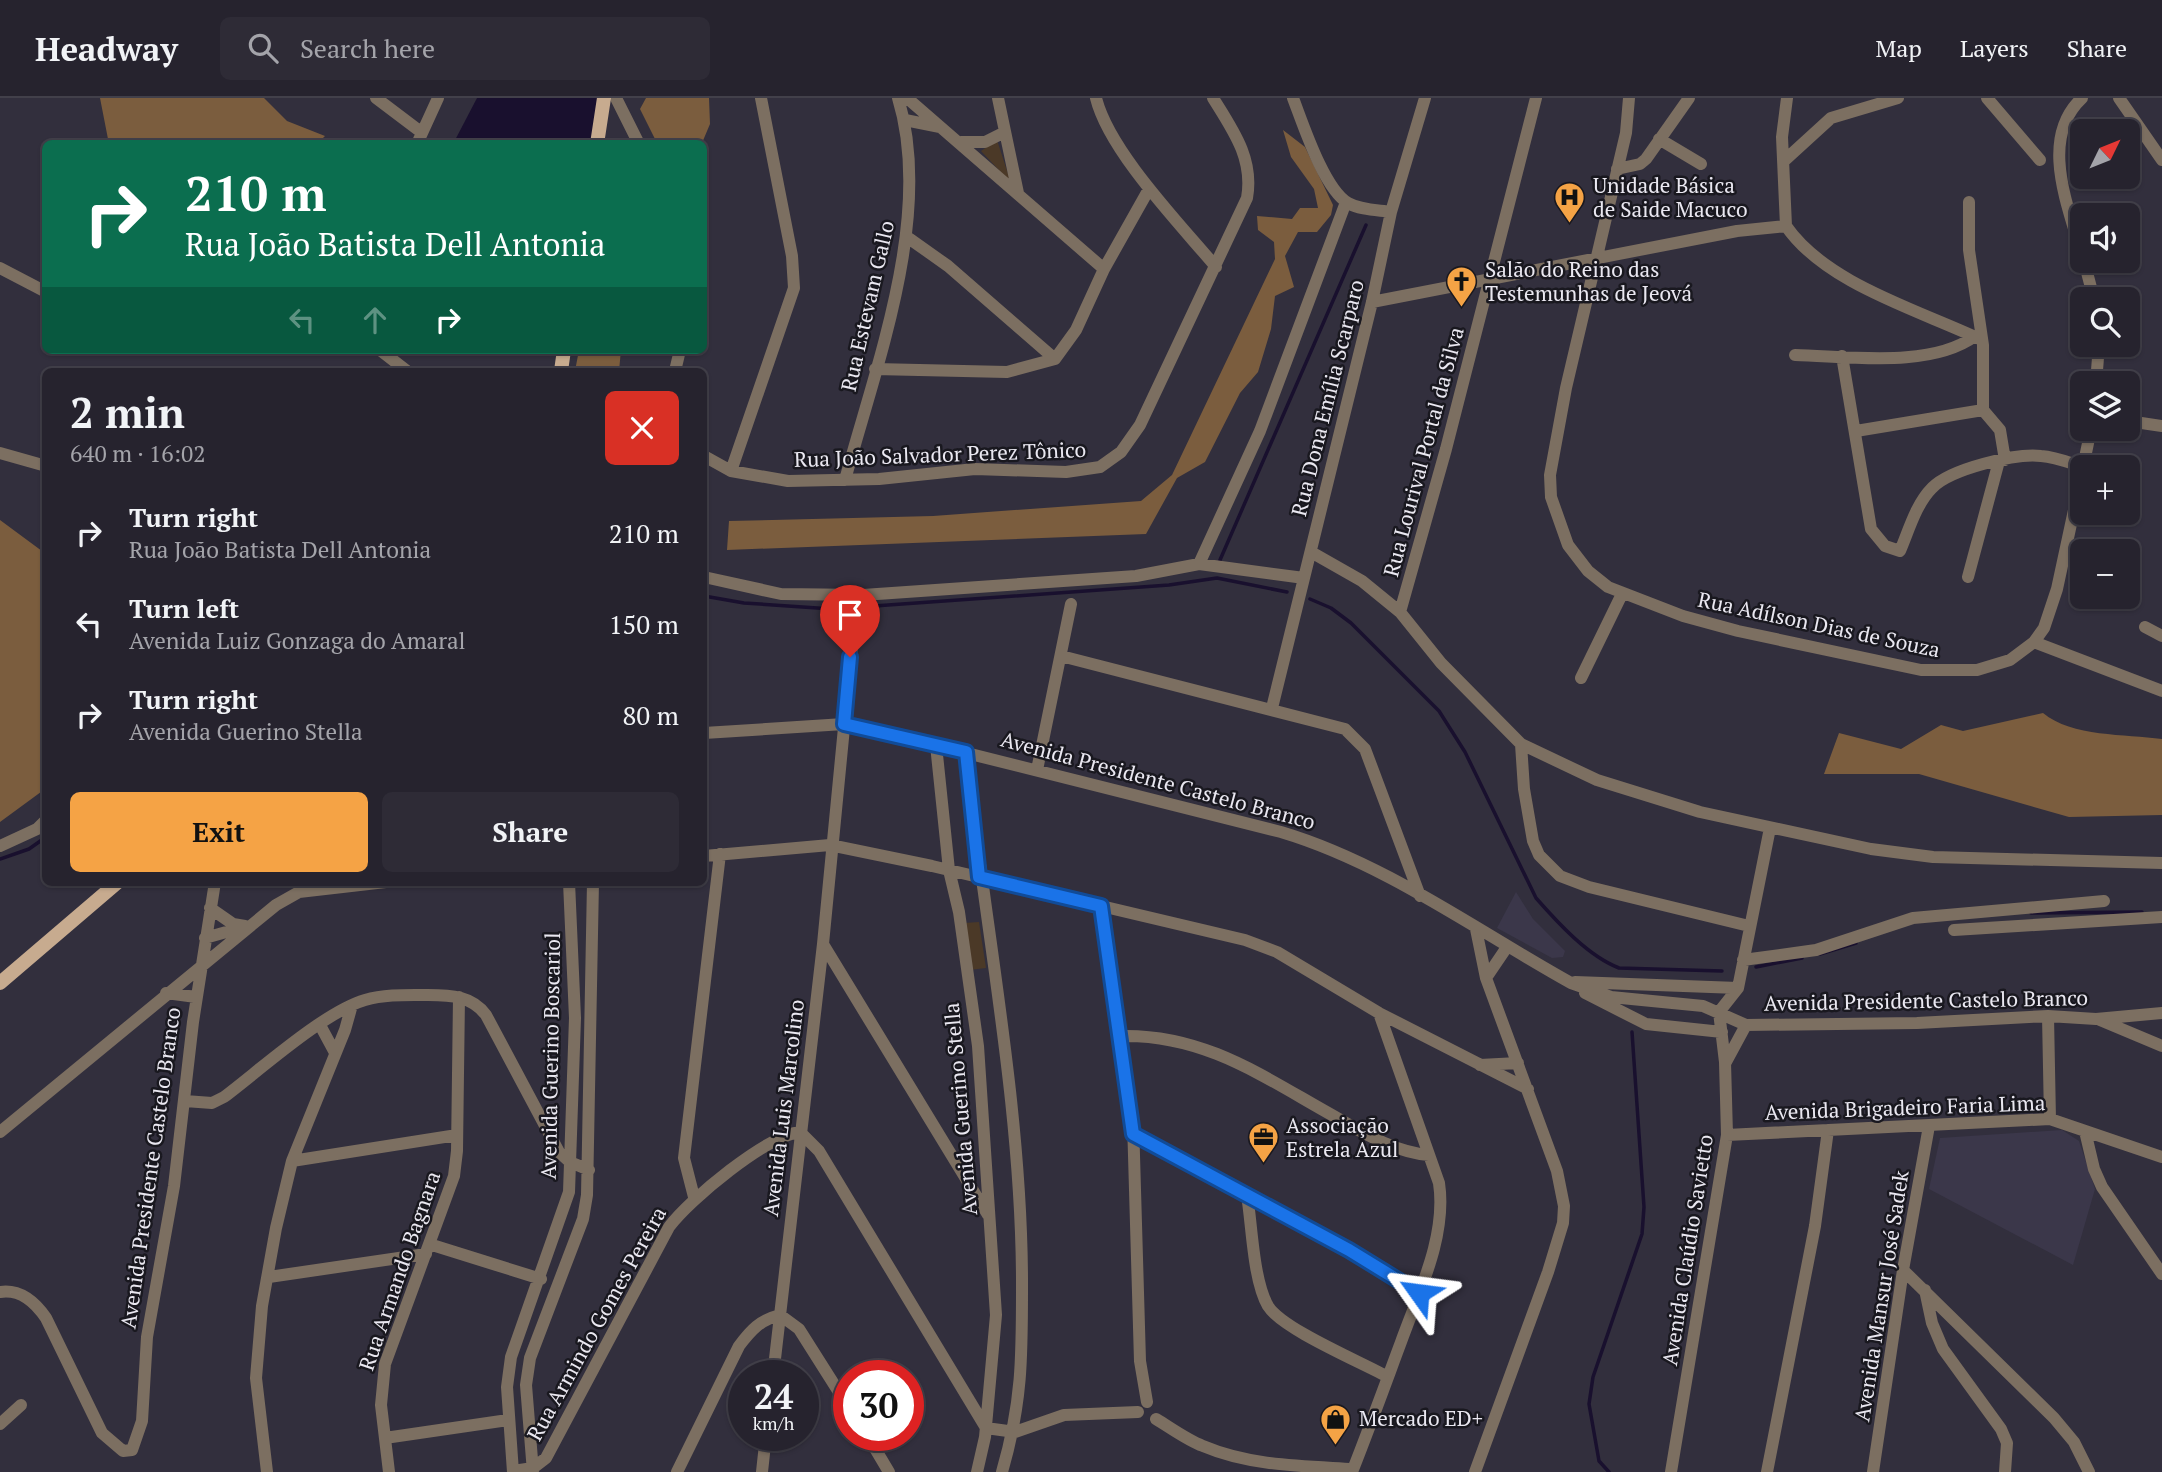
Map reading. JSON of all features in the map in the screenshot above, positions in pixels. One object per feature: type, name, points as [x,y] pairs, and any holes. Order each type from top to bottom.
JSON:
[{"type":"main road","points":[[598,140],[604,98]]},
{"type":"main road","points":[[0,983],[113,886]]},
{"type":"street","points":[[376,98],[419,138],[438,98]]},
{"type":"street","points":[[616,98],[637,140]]},
{"type":"street","points":[[731,471],[794,288],[792,256],[761,98]]},
{"type":"street","name":"Rua Estevam Gallo","points":[[845,480],[907,237],[909,142],[898,98]]},
{"type":"street","points":[[907,98],[961,142],[1104,269]]},
{"type":"street","points":[[998,98],[1003,133],[1018,194]]},
{"type":"street","points":[[1096,98],[1104,120],[1149,189],[1216,267]]},
{"type":"street","name":"Rua João Salvador Perez Tônico","points":[[707,458],[731,471],[788,481],[845,480],[975,469],[1066,472],[1100,467],[1121,452],[1140,425],[1245,204],[1249,177],[1235,131],[1213,98]]},
{"type":"street","points":[[1293,98],[1324,171],[1346,201],[1391,212]]},
{"type":"street","name":"Rua Dona Emília Scarparo","points":[[1272,708],[1372,302],[1391,212],[1425,98]]},
{"type":"street","name":"Rua Lourival Portal da Silva","points":[[1400,612],[1419,554],[1536,98]]},
{"type":"street","name":"Rua Adílson Dias de Souza","points":[[1629,98],[1626,133],[1566,388],[1550,475],[1550,497],[1560,530],[1577,559],[1608,587],[1622,594],[1738,631],[1921,670],[1977,670],[2010,660],[2034,642]]},
{"type":"street","points":[[1617,169],[1640,164],[1689,98]]},
{"type":"street","points":[[1787,98],[1782,137],[1786,226],[1800,247],[1828,270],[1978,338]]},
{"type":"street","points":[[1785,160],[1831,118],[1898,98]]},
{"type":"street","points":[[1987,98],[2040,160]]},
{"type":"street","points":[[2070,208],[2061,174],[2060,135],[2065,119],[2082,98]]},
{"type":"street","points":[[2119,98],[2162,160]]},
{"type":"street","points":[[905,120],[941,127]]},
{"type":"street","points":[[961,142],[985,142],[1003,133]]},
{"type":"street","points":[[1660,139],[1701,164]]},
{"type":"street","points":[[875,369],[1007,372],[1055,359],[1076,330],[1104,269],[1149,189]]},
{"type":"street","points":[[1199,564],[1260,431],[1346,201]]},
{"type":"street","points":[[1968,577],[2002,461],[2000,430],[1983,410],[1969,250],[1969,202]]},
{"type":"street","points":[[1372,302],[1596,260],[1737,230],[1786,226]]},
{"type":"street","points":[[907,237],[948,266],[1055,359]]},
{"type":"street","points":[[0,268],[42,290]]},
{"type":"street","points":[[1795,355],[1903,358],[1961,346],[1978,338]]},
{"type":"street","points":[[385,354],[403,368]]},
{"type":"street","points":[[1842,356],[1871,529],[1885,546],[1900,551],[1919,507],[1935,485],[1963,471],[2002,461],[2039,456],[2070,464]]},
{"type":"street","points":[[1856,431],[1983,410]]},
{"type":"street","points":[[2140,423],[2162,426]]},
{"type":"street","points":[[0,453],[42,465]]},
{"type":"street","points":[[2070,525],[2050,614],[2034,642],[2162,691]]},
{"type":"street","points":[[1311,552],[1362,582],[1400,612],[1427,648],[1521,744],[1597,780],[1700,812],[1871,849],[1933,857],[2162,863]]},
{"type":"street","points":[[707,578],[781,594],[863,595],[1136,576],[1199,564],[1304,578]]},
{"type":"street","points":[[1581,678],[1622,594]]},
{"type":"street","points":[[1037,770],[1070,604]]},
{"type":"street","points":[[2145,627],[2162,636]]},
{"type":"street","name":"Avenida Luis Marcolino","points":[[775,1360],[823,944],[830,845],[853,635]]},
{"type":"street","points":[[1061,656],[1331,723],[1357,738],[1365,749],[1420,896]]},
{"type":"street","name":"Avenida Presidente Castelo Branco","points":[[707,733],[844,724],[966,752],[1308,840],[1420,896],[1571,983],[1597,1002],[1646,1024],[1722,1032]]},
{"type":"street","points":[[1521,744],[1524,789],[1533,841],[1539,855],[1560,876],[1589,887],[1749,926]]},
{"type":"street","name":"Avenida Guerino Stella","points":[[936,745],[948,870],[959,912],[978,1046],[996,1315],[986,1428],[977,1472]]},
{"type":"street","points":[[966,752],[979,877],[1018,1164],[1023,1370],[1014,1432],[1003,1472]]},
{"type":"street","points":[[0,846],[37,829],[42,824]]},
{"type":"street","points":[[1719,1012],[1738,988],[1770,828]]},
{"type":"street","points":[[707,856],[830,845],[979,877],[1256,944],[1277,952],[1379,1013],[1528,1089]]},
{"type":"street","points":[[694,1197],[684,1158],[720,854]]},
{"type":"street","name":"Avenida Presidente Castelo Branco","points":[[0,1292],[16,1293],[35,1302],[46,1318],[102,1433],[123,1451],[132,1450],[142,1422],[147,1337],[172,1199],[201,964],[214,886]]},
{"type":"street","points":[[0,1132],[248,926],[299,892],[351,886]]},
{"type":"street","name":"Avenida Guerino Boscariol","points":[[513,1471],[508,1420],[511,1357],[518,1330],[541,1279],[569,1192],[575,1018],[569,886]]},
{"type":"street","name":"Avenida Guerino Boscariol","points":[[533,1470],[526,1385],[530,1358],[583,1219],[589,1170],[593,886]]},
{"type":"street","points":[[1743,960],[1816,950],[1913,918],[2104,901]]},
{"type":"street","points":[[1101,906],[1133,1134],[1140,1361],[1147,1402],[1157,1408],[1156,1419]]},
{"type":"street","points":[[210,908],[233,924],[248,926]]},
{"type":"street","points":[[1954,930],[2162,917]]},
{"type":"street","points":[[205,938],[248,926]]},
{"type":"street","points":[[1475,1472],[1563,1223],[1564,1206],[1557,1171],[1486,978],[1476,929]]},
{"type":"street","points":[[823,944],[990,1218]]},
{"type":"street","points":[[1486,978],[1507,947]]},
{"type":"street","name":"Avenida Presidente Castelo Branco","points":[[1571,983],[1596,981],[1738,988]]},
{"type":"street","name":"Avenida Presidente Castelo Branco","points":[[1571,983],[1603,995],[1703,1006],[1746,1025],[1917,1023],[2048,1016],[2096,1018],[2162,1013]]},
{"type":"street","points":[[166,993],[197,997]]},
{"type":"street","points":[[185,1101],[212,1103],[224,1097],[320,1024],[352,1005],[382,996],[459,997],[478,1005],[486,1015],[550,1140],[570,1162],[589,1170]]},
{"type":"street","name":"Rua Armando Bagnara","points":[[389,1472],[381,1405],[385,1364],[454,1176],[459,997]]},
{"type":"street","points":[[267,1472],[256,1378],[262,1306],[281,1202],[292,1161],[334,1051],[345,1030],[352,1005]]},
{"type":"street","name":"Avenida Claúdio Savietto","points":[[1671,1472],[1727,1135],[1726,1062],[1719,1012]]},
{"type":"street","points":[[1138,1412],[1146,1422],[1156,1419],[1200,1445],[1223,1454],[1353,1471],[1419,1293],[1438,1230],[1442,1202],[1429,1155],[1379,1013]]},
{"type":"street","points":[[2048,1016],[2050,1119]]},
{"type":"street","points":[[2096,1018],[2162,1046]]},
{"type":"street","points":[[320,1024],[334,1051]]},
{"type":"street","points":[[1726,1062],[1746,1025]]},
{"type":"street","points":[[1121,1035],[1168,1037],[1228,1057],[1372,1137],[1406,1151],[1429,1155]]},
{"type":"street","points":[[1480,1065],[1518,1062]]},
{"type":"street","name":"Avenida Brigadeiro Faria Lima","points":[[1727,1135],[2050,1119],[2162,1157]]},
{"type":"street","name":"Avenida Mansur José Sadek","points":[[1873,1472],[1903,1270],[1929,1126]]},
{"type":"street","points":[[1767,1472],[1815,1226],[1828,1130]]},
{"type":"street","points":[[2085,1131],[2094,1169],[2102,1187],[2162,1274]]},
{"type":"street","points":[[800,1132],[819,1152],[986,1428],[1014,1432],[1064,1415],[1138,1412]]},
{"type":"street","name":"Rua Armindo Gomes Pereira","points":[[513,1471],[533,1470],[541,1465],[669,1227],[694,1197],[778,1138],[800,1132]]},
{"type":"street","points":[[1133,1134],[1349,1250],[1419,1293]]},
{"type":"street","points":[[292,1161],[457,1135]]},
{"type":"street","points":[[1247,1195],[1261,1289],[1273,1313],[1290,1325],[1388,1377]]},
{"type":"street","points":[[269,1277],[428,1249],[541,1279]]},
{"type":"street","points":[[1903,1270],[2060,1425],[2074,1442],[2089,1472]]},
{"type":"street","points":[[1925,1290],[1932,1322],[1943,1349],[2001,1429],[2007,1443],[2006,1472]]},
{"type":"street","points":[[677,1472],[739,1346],[754,1327],[767,1318],[780,1315],[799,1329],[833,1383]]},
{"type":"street","points":[[1138,1412],[1140,1405],[1147,1402]]},
{"type":"street","points":[[0,1423],[21,1405]]},
{"type":"street","points":[[385,1438],[508,1420]]},
{"type":"street","points":[[762,1472],[764,1451]]},
{"type":"street","points":[[877,1451],[889,1472]]},
{"type":"shaded area","points":[[100,98],[264,98],[287,121],[325,136],[321,140],[108,139]]},
{"type":"shaded area","points":[[477,98],[600,98],[593,140],[455,140]]},
{"type":"shaded area","points":[[646,98],[709,98],[710,124],[703,140],[656,140],[640,109]]},
{"type":"shaded area","points":[[1283,130],[1305,147],[1333,205],[1331,215],[1317,232],[1298,232],[1285,256],[1294,287],[1275,296],[1271,329],[1258,372],[1240,393],[1205,462],[1177,478],[1146,534],[727,550],[729,521],[933,516],[1141,501],[1172,475],[1275,259],[1274,242],[1258,230],[1257,216],[1292,219],[1300,208],[1318,208],[1314,189],[1291,157]]},
{"type":"shaded area","points":[[997,140],[1011,183],[981,151]]},
{"type":"shaded area","points":[[578,354],[621,354],[619,368],[576,368]]},
{"type":"shaded area","points":[[0,520],[42,551],[42,791],[0,822]]},
{"type":"shaded area","points":[[2043,713],[2055,721],[2084,730],[2162,739],[2162,815],[2069,817],[1919,774],[1824,774],[1839,733],[1901,749],[1941,725],[1963,731]]},
{"type":"shaded area","points":[[1516,892],[1533,919],[1565,951],[1563,957],[1552,958],[1497,928]]},
{"type":"shaded area","points":[[979,922],[986,968],[969,970],[964,923]]},
{"type":"shaded area","points":[[2062,1130],[2079,1141],[2095,1189],[2073,1265],[1929,1189],[1940,1138]]},
{"type":"waterway","points":[[1220,560],[1366,225]]},
{"type":"waterway","points":[[707,597],[744,603],[832,609],[1169,585],[1217,578],[1287,592]]},
{"type":"waterway","points":[[1310,599],[1331,608],[1351,623],[1439,711],[1465,752],[1536,898],[1574,938],[1596,956],[1619,968],[1722,971]]},
{"type":"waterway","points":[[0,859],[29,849],[42,840]]},
{"type":"waterway","points":[[2031,913],[2142,912]]},
{"type":"waterway","points":[[1820,954],[1856,943]]},
{"type":"waterway","points":[[1756,967],[1802,958]]},
{"type":"waterway","points":[[1609,1472],[1599,1461],[1589,1404],[1593,1377],[1642,1234],[1644,1207],[1632,1032]]},
{"type":"place","name":"Unidade Básica de Saide Macuco","points":[[1570,225]]},
{"type":"place","name":"Salão do Reino das Testemunhas de Jeová","points":[[1462,309]]},
{"type":"place","name":"Associação Estrela Azul","points":[[1263,1165]]},
{"type":"place","name":"Mercado ED+","points":[[1336,1446]]},
{"type":"route","points":[[850,657],[844,724],[966,752],[979,877],[1101,906],[1133,1134],[1349,1250],[1419,1293]]}]
